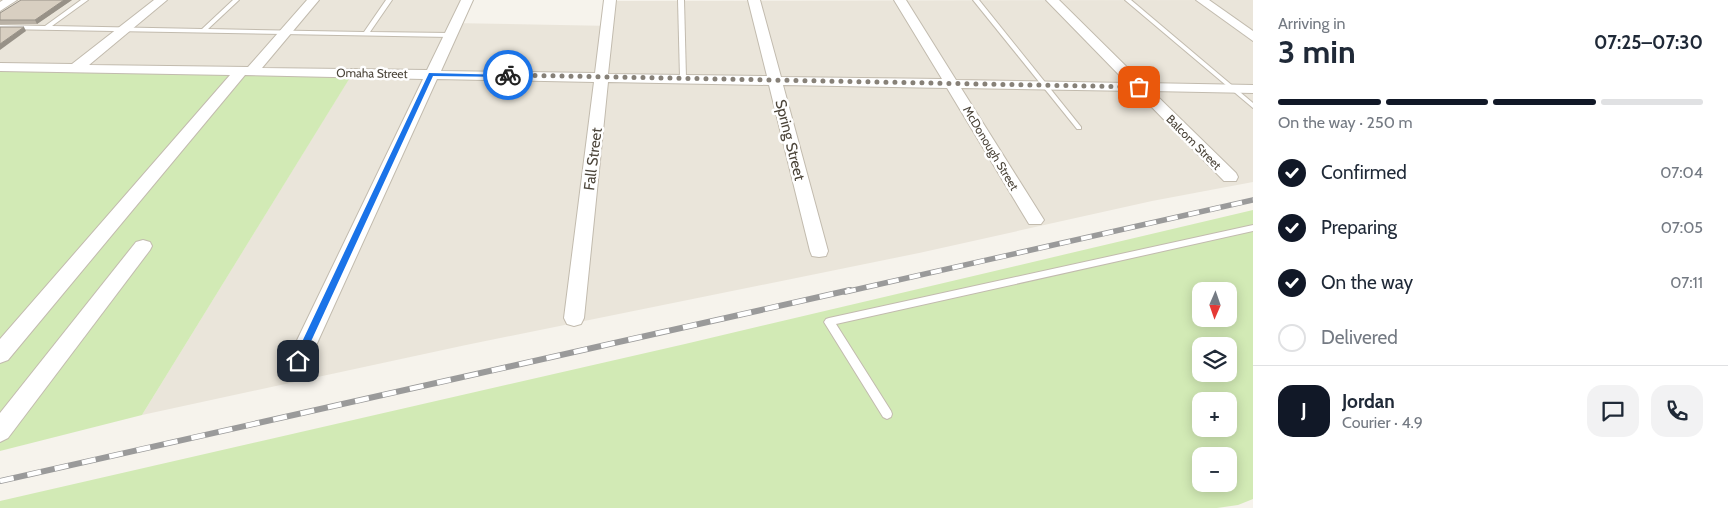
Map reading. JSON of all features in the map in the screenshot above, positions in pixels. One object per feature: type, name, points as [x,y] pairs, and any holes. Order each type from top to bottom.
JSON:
[{"type":"street","points":[[0,7],[11,0]]},
{"type":"street","points":[[76,68],[161,0]]},
{"type":"street","points":[[0,354],[247,71],[287,31],[313,0]]},
{"type":"street","points":[[298,361],[467,0]]},
{"type":"street","name":"Fall Street","points":[[574,318],[610,0]]},
{"type":"street","name":"Spring Street","points":[[754,0],[819,251]]},
{"type":"street","name":"McDonough Street","points":[[900,0],[1035,220]]},
{"type":"street","name":"Balcom Street","points":[[1052,0],[1230,178]]},
{"type":"street","points":[[1202,0],[1253,37]]},
{"type":"street","name":"Omaha Street","points":[[0,67],[1253,89]]},
{"type":"street","points":[[0,431],[143,246]]},
{"type":"lane","points":[[47,28],[85,0]]},
{"type":"lane","points":[[203,31],[236,0]]},
{"type":"lane","points":[[366,33],[389,0]]},
{"type":"lane","points":[[681,0],[682,78]]},
{"type":"lane","points":[[976,0],[1079,128]]},
{"type":"lane","points":[[1128,0],[1253,106]]},
{"type":"lane","points":[[0,27],[450,35]]},
{"type":"lane","points":[[887,414],[829,322],[1253,228]]},
{"type":"shaded area","points":[[0,0],[462,0],[450,23],[613,26],[616,1],[1253,0],[1253,182],[1152,201],[919,253],[466,345],[142,415],[355,69],[0,63]]},
{"type":"green space","points":[[0,71],[351,76],[142,415],[0,451]]},
{"type":"green space","points":[[1253,210],[1253,499],[1238,505],[1217,508],[0,508],[0,501],[685,344]]},
{"type":"building","points":[[21,0],[64,0],[35,20],[0,20],[0,13]]},
{"type":"building","points":[[0,27],[24,27],[0,44]]},
{"type":"railway","points":[[845,292],[1253,200]]},
{"type":"railway","points":[[0,481],[850,290]]},
{"type":"way so far","points":[[508,75],[1139,87]]},
{"type":"route","points":[[298,361],[431,74],[508,75]]}]
